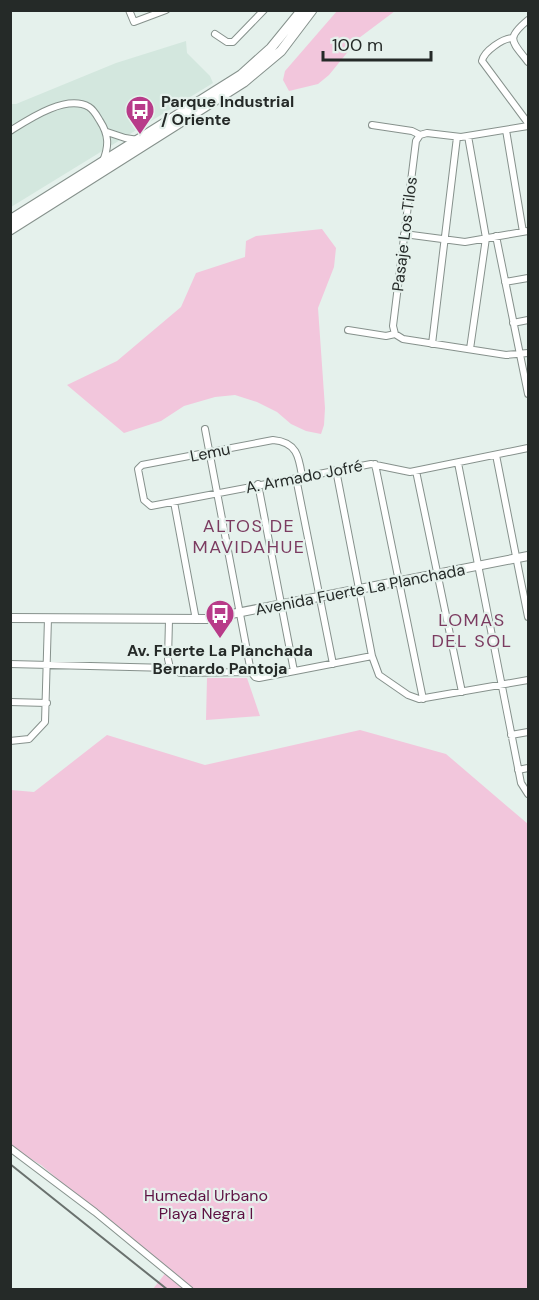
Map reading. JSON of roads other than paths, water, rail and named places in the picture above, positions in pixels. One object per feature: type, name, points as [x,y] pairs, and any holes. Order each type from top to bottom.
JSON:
[{"type":"main road","points":[[10,220],[251,67],[281,38],[302,10]]},
{"type":"main road","points":[[10,230],[244,82],[281,51],[312,10]]},
{"type":"street","points":[[129,10],[134,22],[166,10]]},
{"type":"street","points":[[215,34],[225,41],[233,42],[264,10]]},
{"type":"street","points":[[528,20],[516,30],[513,38],[528,62]]},
{"type":"street","points":[[372,125],[420,135],[427,133],[457,137],[528,125],[482,61],[485,54],[505,39],[513,38]]},
{"type":"street","points":[[10,131],[44,110],[78,104],[86,106],[93,110],[107,132],[107,148],[102,162]]},
{"type":"street","points":[[404,234],[465,242],[526,231],[506,130]]},
{"type":"street","points":[[107,132],[139,140]]},
{"type":"street","name":"Pasaje Los Tilos","points":[[395,334],[393,326],[404,234],[416,141],[420,135]]},
{"type":"street","points":[[468,136],[486,238],[470,349]]},
{"type":"street","points":[[432,344],[457,137]]},
{"type":"street","points":[[496,236],[528,394]]},
{"type":"street","points":[[505,282],[528,278]]},
{"type":"street","points":[[513,323],[528,320]]},
{"type":"street","points":[[348,330],[386,336],[395,334],[403,339],[506,355],[528,353]]},
{"type":"street","points":[[205,429],[251,672],[259,678],[372,656]]},
{"type":"street","name":"Lemu","points":[[151,506],[144,500],[139,466],[277,440],[286,443],[297,453],[299,477],[333,664]]},
{"type":"street","name":"A. Armado Jofré","points":[[151,506],[258,484],[375,464],[404,471],[416,471],[528,448]]},
{"type":"street","points":[[496,455],[528,617]]},
{"type":"street","points":[[458,463],[518,770],[522,786],[528,794]]},
{"type":"street","points":[[375,464],[423,699]]},
{"type":"street","points":[[336,470],[372,656],[378,675],[411,697],[423,699],[528,680]]},
{"type":"street","points":[[416,471],[462,692]]},
{"type":"street","points":[[258,484],[294,671]]},
{"type":"street","points":[[174,502],[196,620]]},
{"type":"street","name":"Avenida Fuerte La Planchada","points":[[10,618],[196,620],[360,590],[528,555]]},
{"type":"street","points":[[10,741],[29,739],[42,727],[46,719],[48,618]]},
{"type":"street","points":[[169,620],[168,659],[170,668]]},
{"type":"street","points":[[10,664],[170,668],[180,673],[251,672]]},
{"type":"street","points":[[10,702],[47,703]]},
{"type":"street","points":[[511,735],[528,732]]},
{"type":"street","points":[[518,770],[528,768]]},
{"type":"street","points":[[10,1148],[95,1212],[190,1290]]},
{"type":"railway","points":[[10,1164],[168,1290]]},
{"type":"place","name":"Parque Industrial / Oriente","points":[[140,136]]},
{"type":"place","name":"Av. Fuerte La Planchada Bernardo Pantoja","points":[[220,640]]},
{"type":"district","name":"ALTOS DE MAVIDAHUE","points":[[249,536]]},
{"type":"district","name":"LOMAS DEL SOL","points":[[472,630]]},
{"type":"park label","name":"Humedal Urbano Playa Negra I","points":[[206,1204]]}]
